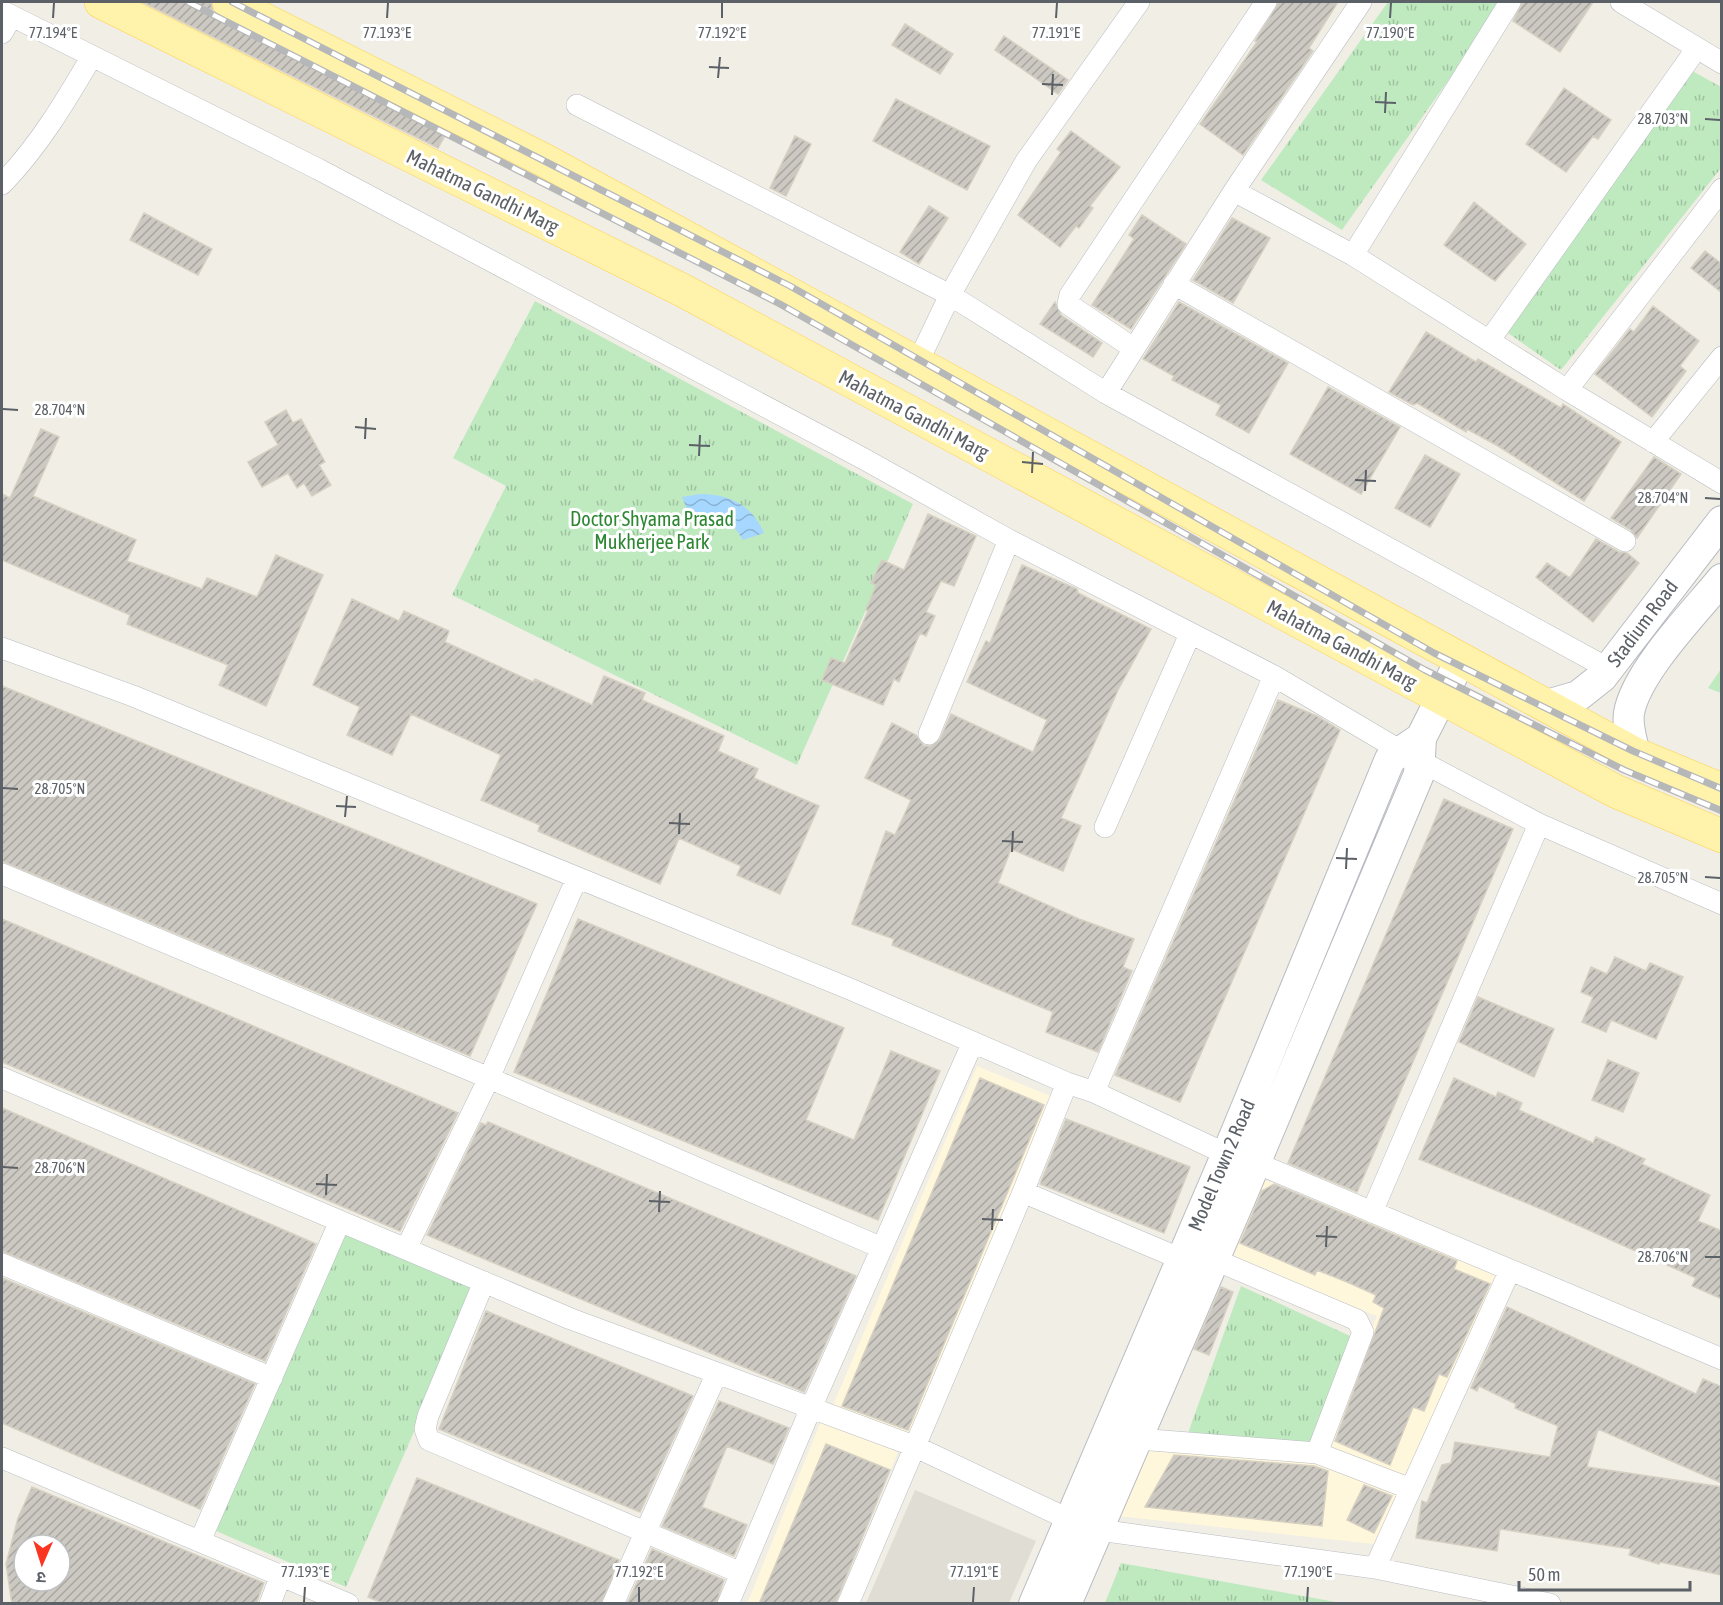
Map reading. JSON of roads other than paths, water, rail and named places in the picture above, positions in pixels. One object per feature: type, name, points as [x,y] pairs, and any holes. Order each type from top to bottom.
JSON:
[{"type":"main road","name":"Mahatma Gandhi Marg","points":[[101,2],[682,290],[1615,791],[1722,837]]},
{"type":"main road","points":[[230,2],[542,159],[1635,754],[1722,790]]},
{"type":"street","points":[[918,362],[950,295],[1026,161],[1139,2]]},
{"type":"street","points":[[1133,348],[1077,312],[1068,304],[1070,295],[1266,2]]},
{"type":"street","points":[[1106,393],[1234,191],[1361,2]]},
{"type":"street","points":[[1353,255],[1510,2]]},
{"type":"street","points":[[1621,2],[1722,63]]},
{"type":"street","points":[[5,20],[92,56],[318,169],[864,459],[1009,540],[1190,634],[1417,745],[1539,824],[1722,904]]},
{"type":"street","points":[[1489,341],[1697,48]]},
{"type":"street","points":[[2,184],[27,159],[58,115],[92,56]]},
{"type":"street","points":[[577,105],[950,295],[1106,393],[1607,668]]},
{"type":"street","points":[[1567,390],[1722,189]]},
{"type":"street","points":[[1234,191],[1353,255],[1567,390],[1722,483]]},
{"type":"street","points":[[1174,284],[1625,541]]},
{"type":"street","points":[[1653,442],[1722,357]]},
{"type":"street","name":"Stadium Road","points":[[1547,705],[1578,696],[1597,681],[1722,521]]},
{"type":"street","points":[[929,734],[1009,540]]},
{"type":"street","name":"Stadium Road","points":[[1635,754],[1628,727],[1629,714],[1641,681],[1722,579]]},
{"type":"street","points":[[1105,827],[1190,634]]},
{"type":"street","points":[[2,648],[134,696],[577,878],[1067,1083],[1094,1092],[1226,1154]]},
{"type":"street","points":[[1417,745],[1461,659]]},
{"type":"street","points":[[1094,1092],[1274,676]]},
{"type":"street","name":"Model Town 2 Road","points":[[1034,1604],[1226,1154],[1390,759],[1417,745],[1419,774],[1256,1163],[1066,1604]]},
{"type":"street","points":[[1372,1212],[1539,824]]},
{"type":"street","points":[[2,874],[489,1078],[882,1248]]},
{"type":"street","points":[[406,1249],[489,1078],[577,878]]},
{"type":"street","points":[[728,1604],[811,1408],[973,1042]]},
{"type":"street","points":[[2,1078],[570,1319],[914,1446],[1070,1520],[1099,1530],[1375,1568],[1550,1604]]},
{"type":"street","points":[[848,1604],[1067,1083]]},
{"type":"street","points":[[1256,1163],[1722,1359]]},
{"type":"street","points":[[1023,1192],[1181,1259]]},
{"type":"street","points":[[200,1541],[340,1221]]},
{"type":"street","points":[[1214,1259],[1357,1320],[1363,1332],[1317,1453]]},
{"type":"street","points":[[2,1264],[272,1378]]},
{"type":"street","points":[[1375,1568],[1510,1270]]},
{"type":"street","points":[[484,1282],[428,1416],[425,1430],[429,1440],[741,1573]]},
{"type":"street","points":[[613,1604],[717,1373]]},
{"type":"street","points":[[1138,1439],[1317,1453],[1411,1489]]},
{"type":"street","points":[[2,1458],[348,1604]]},
{"type":"street","points":[[270,1604],[281,1575]]},
{"type":"water","points":[[700,494],[721,496],[738,503],[753,515],[764,533],[743,540],[733,527],[721,519],[699,517],[691,519],[682,497]]},
{"type":"railway","points":[[188,2],[780,304],[1425,670],[1624,770],[1722,811]]},
{"type":"railway","points":[[232,2],[790,286],[1434,653],[1633,751],[1722,789]]},
{"type":"park label","name":"Doctor Shyama Prasad Mukherjee Park","points":[[652,530]]}]
